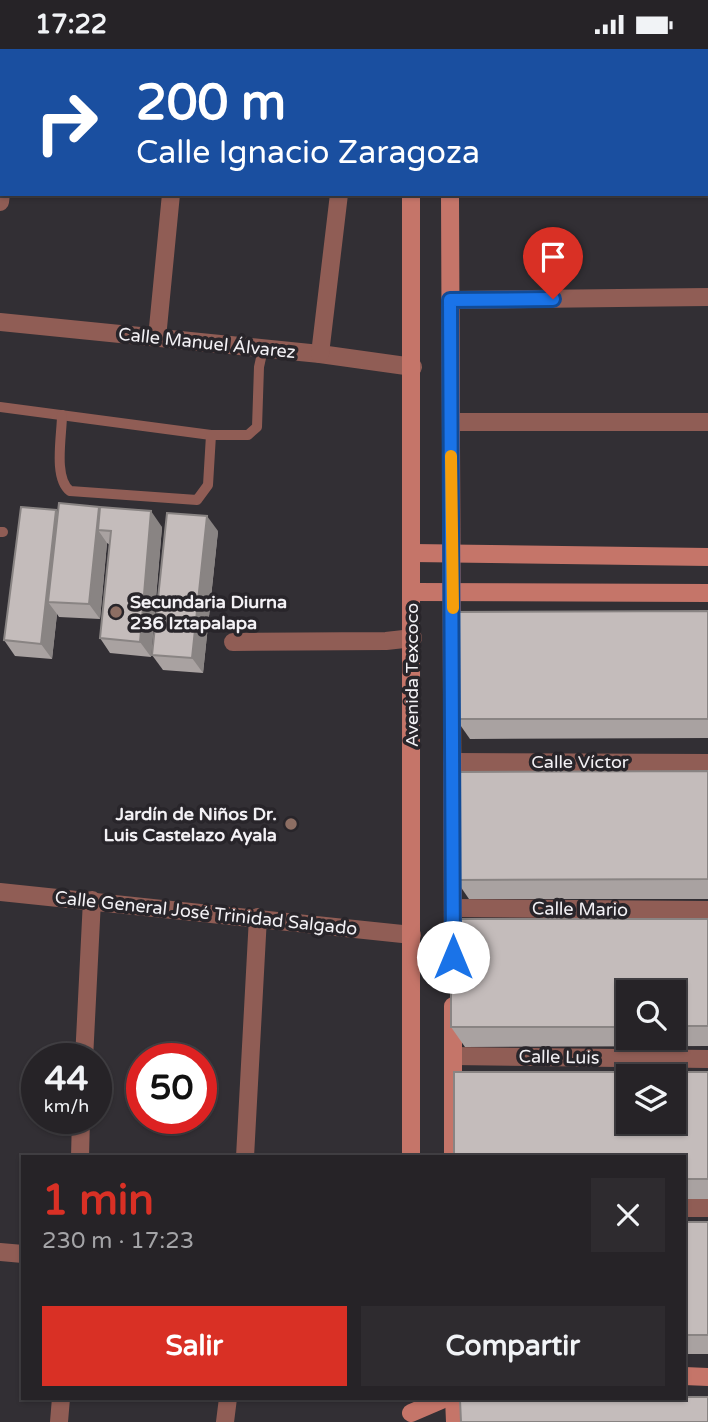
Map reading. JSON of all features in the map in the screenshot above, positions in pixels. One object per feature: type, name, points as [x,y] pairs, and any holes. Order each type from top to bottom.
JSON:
[{"type":"main road","name":"Avenida Texcoco","points":[[411,196],[411,1155]]},
{"type":"main road","points":[[450,196],[453,962]]},
{"type":"main road","points":[[413,553],[708,557]]},
{"type":"main road","points":[[412,592],[708,593]]},
{"type":"main road","points":[[453,989],[453,1155]]},
{"type":"main road","points":[[686,1376],[708,1377]]},
{"type":"main road","points":[[411,1411],[441,1400]]},
{"type":"main road","points":[[454,1400],[455,1422]]},
{"type":"street","points":[[158,338],[171,196]]},
{"type":"street","points":[[320,354],[340,196]]},
{"type":"street","points":[[450,300],[708,297]]},
{"type":"street","name":"Calle Manuel Álvarez","points":[[0,321],[413,366]]},
{"type":"street","points":[[450,422],[708,422]]},
{"type":"street","points":[[233,642],[386,641],[413,638]]},
{"type":"street","name":"Calle Víctor","points":[[452,762],[708,763]]},
{"type":"street","name":"Calle General José Trinidad Salgado","points":[[0,892],[412,935]]},
{"type":"street","points":[[85,1043],[92,900]]},
{"type":"street","name":"Calle Mario","points":[[453,908],[708,910]]},
{"type":"street","points":[[245,1155],[258,917]]},
{"type":"street","name":"Calle Luis","points":[[453,1056],[708,1059]]},
{"type":"street","points":[[79,1155],[80,1134]]},
{"type":"street","points":[[686,1208],[708,1208]]},
{"type":"street","points":[[0,1252],[21,1254]]},
{"type":"street","points":[[59,1422],[61,1400]]},
{"type":"street","points":[[225,1422],[228,1400]]},
{"type":"lane","points":[[0,407],[211,435],[248,435],[257,426],[259,367],[263,349]]},
{"type":"lane","points":[[62,415],[62,482],[70,491],[76,493],[197,500],[208,485],[211,435]]},
{"type":"building","points":[[59,503],[99,507],[89,604],[48,602]]},
{"type":"building","points":[[21,507],[56,510],[41,644],[4,640]]},
{"type":"building","points":[[100,507],[151,511],[140,642],[100,638],[111,531],[98,530]]},
{"type":"building","points":[[167,513],[207,516],[192,658],[152,655]]},
{"type":"building","points":[[708,611],[708,719],[456,719],[455,612]]},
{"type":"building","points":[[708,771],[708,879],[456,880],[455,772]]},
{"type":"building","points":[[451,919],[708,919],[708,1026],[686,1026],[686,980],[616,980],[616,1027],[451,1027]]},
{"type":"building","points":[[454,1072],[616,1072],[616,1134],[686,1134],[686,1072],[708,1072],[708,1179],[686,1179],[686,1155],[454,1155]]},
{"type":"building","points":[[686,1222],[708,1222],[708,1335],[686,1335]]},
{"type":"building","points":[[686,1397],[708,1397],[708,1422],[461,1422],[460,1400],[686,1400]]},
{"type":"slow traffic","points":[[451,456],[453,608]]},
{"type":"place","name":"Secundaria Diurna 236 Iztapalapa","points":[[116,612]]},
{"type":"place","name":"Jardín de Niños Dr. Luis Castelazo Ayala","points":[[291,824]]},
{"type":"route","points":[[453,957],[450,300],[553,299]]}]
